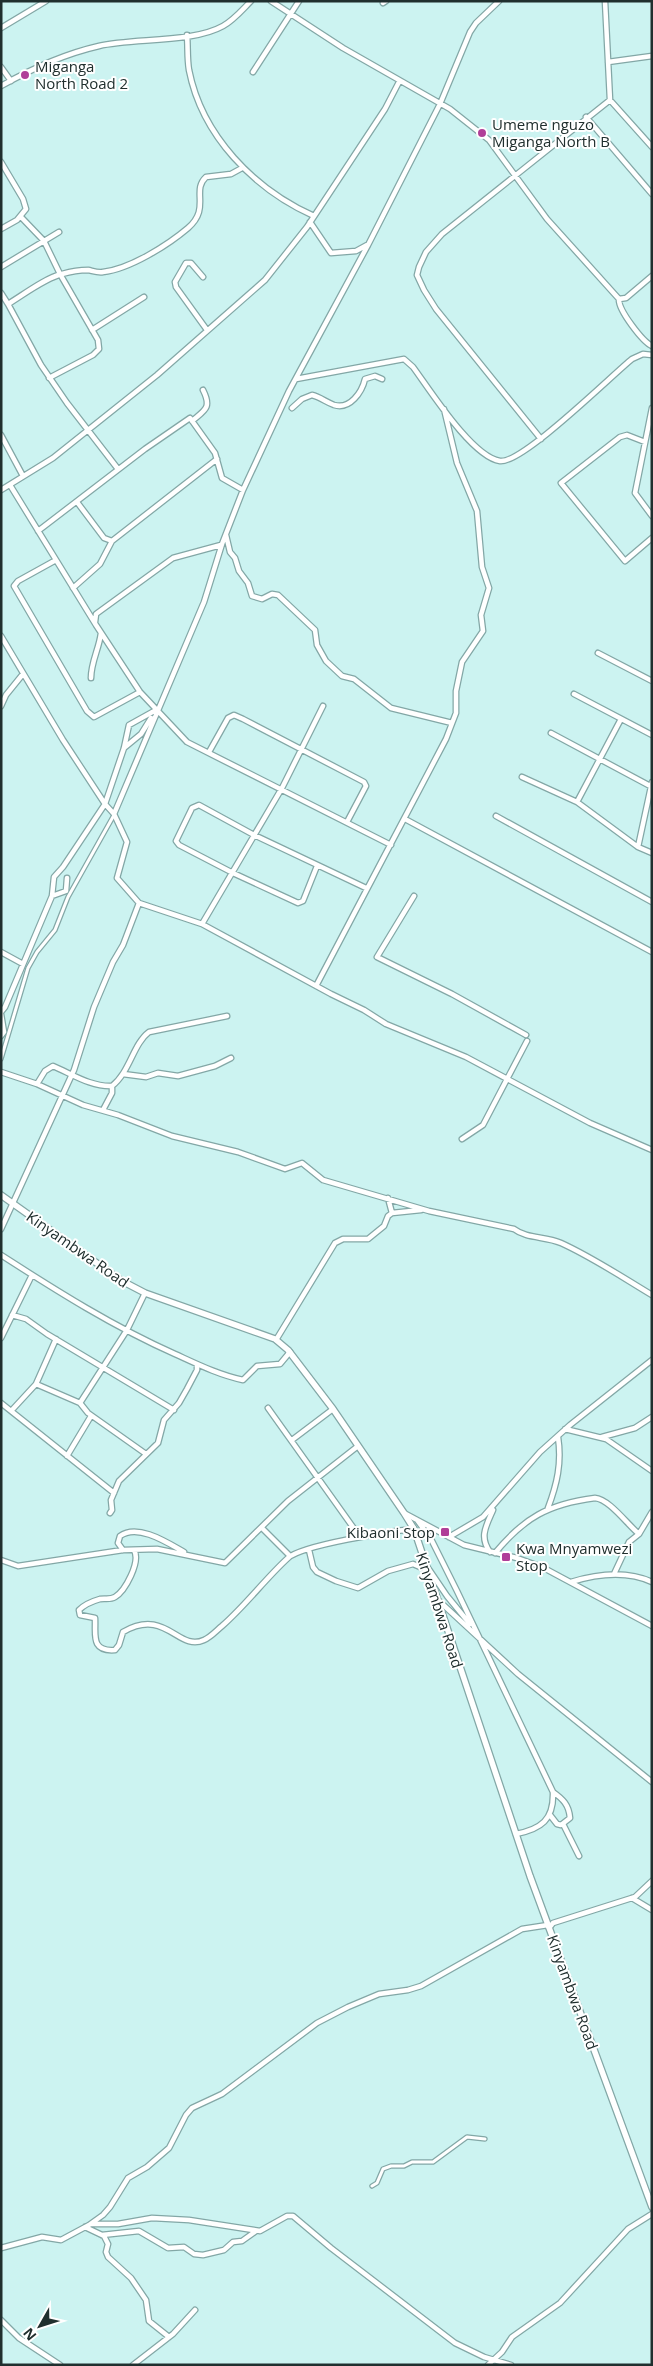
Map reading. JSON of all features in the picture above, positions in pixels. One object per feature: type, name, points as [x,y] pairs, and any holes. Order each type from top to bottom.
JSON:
[{"type":"street","points":[[1,28],[46,1]]},
{"type":"street","points":[[1,86],[50,60],[100,46],[188,35],[222,26],[252,1]]},
{"type":"street","points":[[271,1],[399,82],[440,104],[463,119],[489,140],[502,154],[515,177],[552,225],[619,299],[620,309],[645,342],[652,346]]},
{"type":"street","points":[[253,72],[292,15],[299,1]]},
{"type":"street","points":[[1,1059],[28,968],[37,952],[48,941],[55,930],[68,897],[114,814],[204,602],[221,545],[243,490],[296,379],[368,245],[440,104],[470,32],[476,23],[499,1]]},
{"type":"street","points":[[605,1],[610,100],[652,148]]},
{"type":"street","points":[[188,35],[189,64],[197,96],[213,128],[242,168],[267,188],[314,216]]},
{"type":"street","points":[[608,62],[652,56]]},
{"type":"street","points":[[1,67],[11,80]]},
{"type":"street","points":[[1,490],[53,458],[157,375],[265,280],[296,244],[348,167],[399,82]]},
{"type":"street","points":[[541,439],[436,309],[418,275],[426,252],[442,234],[610,100]]},
{"type":"street","points":[[586,118],[652,194]]},
{"type":"street","points":[[1,162],[26,204],[26,209],[21,217],[1,229]]},
{"type":"street","points":[[8,304],[60,274],[86,270],[100,272],[117,269],[151,253],[174,238],[197,218],[201,207],[200,184],[206,177],[231,174],[242,168]]},
{"type":"street","points":[[21,217],[44,241],[60,274],[98,340],[99,349],[93,354],[49,378]]},
{"type":"street","points":[[310,222],[331,253],[356,251],[368,245]]},
{"type":"street","points":[[1,267],[59,232]]},
{"type":"street","points":[[203,277],[191,263],[186,263],[175,282],[176,287],[207,330]]},
{"type":"street","points":[[619,299],[626,298],[652,276]]},
{"type":"street","points":[[1,293],[49,378],[118,469]]},
{"type":"street","points":[[92,330],[144,296]]},
{"type":"street","points":[[296,379],[404,359],[408,361],[468,440],[483,453],[501,461],[508,460],[541,439],[638,355],[652,355]]},
{"type":"street","points":[[292,408],[302,399],[312,395],[335,405],[349,403],[357,397],[366,379],[375,376],[382,379]]},
{"type":"street","points":[[192,421],[207,408],[208,402],[203,390]]},
{"type":"street","points":[[652,408],[635,493],[652,516]]},
{"type":"street","points":[[316,986],[366,888],[405,819],[452,723],[456,712],[456,691],[462,662],[483,631],[481,615],[489,588],[482,567],[477,511],[457,463],[444,409]]},
{"type":"street","points":[[38,531],[118,469],[190,418],[217,459],[224,480],[243,490]]},
{"type":"street","points":[[1,435],[24,476]]},
{"type":"street","points":[[644,442],[628,435],[620,437],[561,483],[625,561],[652,538]]},
{"type":"street","points":[[73,588],[100,564],[112,541],[217,459]]},
{"type":"street","points":[[10,485],[96,626],[140,692],[187,742],[282,788],[391,845]]},
{"type":"street","points":[[77,502],[104,538],[112,541]]},
{"type":"street","points":[[226,533],[230,552],[235,558],[239,571],[248,583],[252,596],[262,599],[272,594],[278,595],[315,630],[317,645],[333,670],[342,676],[354,679],[391,708],[452,723]]},
{"type":"street","points":[[96,626],[96,614],[113,604],[160,566],[178,556],[221,545]]},
{"type":"street","points":[[56,560],[18,581],[14,586],[87,711],[94,717],[140,692]]},
{"type":"street","points":[[91,678],[92,661],[97,653],[101,633]]},
{"type":"street","points":[[1,636],[105,804],[114,814],[127,842],[116,878],[139,903],[202,924],[364,1010],[386,1024],[459,1054],[590,1123],[652,1150]]},
{"type":"street","points":[[598,653],[652,681]]},
{"type":"street","points":[[1,706],[6,695],[23,674]]},
{"type":"street","points":[[574,694],[652,735]]},
{"type":"street","points":[[202,924],[282,788],[323,706]]},
{"type":"street","points":[[1,1036],[4,1032],[1,1013],[52,896],[54,877],[63,867],[105,804],[124,748],[129,725],[157,710]]},
{"type":"street","points":[[124,748],[141,734],[157,710]]},
{"type":"street","points":[[209,752],[224,723],[234,715],[364,782],[366,786],[347,822]]},
{"type":"street","points":[[577,802],[621,719]]},
{"type":"street","points":[[551,733],[651,785],[638,847]]},
{"type":"street","points":[[522,776],[577,802],[638,847],[652,853]]},
{"type":"street","points":[[317,866],[303,900],[298,903],[233,873],[179,845],[176,841],[192,808],[195,805],[204,807],[254,835],[366,888]]},
{"type":"street","points":[[496,816],[652,902]]},
{"type":"street","points":[[405,819],[652,952]]},
{"type":"street","points":[[52,896],[66,891],[67,878]]},
{"type":"street","points":[[414,896],[377,957],[452,994],[526,1038],[483,1125],[462,1139]]},
{"type":"street","points":[[1,1229],[72,1074],[94,1007],[113,962],[123,945],[139,903]]},
{"type":"street","points":[[1,952],[23,964]]},
{"type":"street","points":[[104,1110],[112,1093],[112,1086],[123,1074],[142,1037],[149,1032],[227,1016]]},
{"type":"street","points":[[123,1074],[146,1076],[158,1073],[178,1076],[215,1066],[231,1058]]},
{"type":"street","points":[[37,1084],[45,1071],[53,1066],[96,1084],[112,1086]]},
{"type":"street","points":[[1,1072],[172,1136],[238,1152],[286,1169],[302,1163],[323,1180],[426,1210],[514,1229],[522,1235],[537,1236],[558,1242],[652,1295]]},
{"type":"street","name":"Kinyambwa Road","points":[[1,1195],[114,1276],[144,1293],[262,1333],[276,1340],[290,1352],[404,1513],[414,1529],[548,1926],[652,2207]]},
{"type":"street","points":[[276,1340],[335,1243],[343,1239],[368,1239],[381,1230],[392,1213],[388,1198]]},
{"type":"street","points":[[392,1213],[426,1210]]},
{"type":"street","points":[[1,1255],[48,1286],[152,1345],[197,1365],[243,1380],[257,1366],[280,1364],[290,1352]]},
{"type":"street","points":[[1,1338],[32,1275]]},
{"type":"street","points":[[80,1403],[104,1369],[144,1293]]},
{"type":"street","points":[[12,1315],[26,1320],[174,1410]]},
{"type":"street","points":[[12,1410],[36,1384],[56,1339]]},
{"type":"street","points":[[449,1537],[476,1522],[493,1507],[536,1457],[566,1429],[652,1360]]},
{"type":"street","points":[[110,1513],[112,1510],[111,1500],[119,1481],[158,1443],[164,1420],[174,1410],[187,1389],[197,1370],[197,1365]]},
{"type":"street","points":[[36,1384],[80,1403],[88,1413],[146,1454]]},
{"type":"street","points":[[1,1403],[114,1493]]},
{"type":"street","points":[[268,1408],[360,1537]]},
{"type":"street","points":[[292,1440],[332,1409]]},
{"type":"street","points":[[67,1456],[91,1416]]},
{"type":"street","points":[[601,1437],[635,1428],[652,1417]]},
{"type":"street","points":[[566,1429],[601,1437],[630,1454],[641,1466],[652,1471]]},
{"type":"street","points":[[548,1508],[559,1475],[558,1437]]},
{"type":"street","points":[[1,1560],[18,1566],[123,1550],[157,1549],[224,1563],[318,1476],[358,1446]]},
{"type":"street","points":[[493,1552],[528,1520],[548,1508],[576,1500],[602,1498],[639,1534]]},
{"type":"street","points":[[493,1507],[483,1534],[483,1540],[493,1552]]},
{"type":"street","points":[[614,1574],[629,1542],[639,1534],[652,1512]]},
{"type":"street","points":[[404,1513],[464,1545],[529,1562],[571,1582],[652,1626]]},
{"type":"street","points":[[417,1520],[431,1539],[526,1732],[553,1792],[554,1804],[550,1815],[544,1823],[516,1834]]},
{"type":"street","points":[[262,1528],[290,1556]]},
{"type":"street","points":[[134,1550],[137,1559],[136,1564],[123,1591],[114,1598],[99,1599],[78,1610],[80,1615],[95,1618],[93,1632],[98,1646],[102,1648],[115,1650],[119,1645],[123,1632],[147,1623],[161,1626],[171,1633],[194,1642],[206,1639],[228,1620],[290,1556],[380,1532],[414,1529]]},
{"type":"street","points":[[123,1550],[118,1543],[120,1536],[128,1532],[136,1532],[158,1536],[187,1554]]},
{"type":"street","points":[[309,1550],[313,1567],[317,1572],[353,1588],[365,1585],[388,1571],[413,1564],[426,1568],[476,1633]]},
{"type":"street","points":[[571,1582],[585,1577],[614,1574],[629,1575],[652,1582]]},
{"type":"street","points":[[436,1597],[518,1674],[652,1782]]},
{"type":"street","points":[[550,1815],[554,1823],[563,1824],[570,1818],[570,1810],[562,1798],[553,1792]]},
{"type":"street","points":[[563,1824],[579,1856]]},
{"type":"street","points":[[2,2246],[42,2237],[61,2240],[91,2224],[110,2207],[128,2178],[147,2167],[169,2148],[186,2115],[192,2108],[222,2094],[317,2023],[379,1994],[421,1986],[522,1929],[548,1926],[632,1898],[652,1881]]},
{"type":"street","points":[[632,1898],[652,1910]]},
{"type":"street","points":[[372,2186],[377,2183],[383,2170],[390,2166],[404,2166],[412,2162],[433,2162],[467,2137],[486,2139]]},
{"type":"street","points":[[488,2365],[512,2337],[565,2298],[607,2249],[628,2229],[652,2214]]},
{"type":"street","points":[[91,2224],[118,2224],[152,2218],[202,2222],[256,2231],[265,2230],[287,2216],[293,2216],[331,2248],[456,2343],[494,2360],[511,2365]]},
{"type":"street","points":[[85,2227],[102,2235],[108,2244],[106,2252],[108,2257],[131,2278],[146,2300],[149,2321],[169,2337]]},
{"type":"street","points":[[102,2235],[139,2231],[168,2248],[184,2247],[194,2254],[203,2255],[224,2250],[233,2242],[242,2241],[256,2231]]},
{"type":"street","points":[[133,2365],[169,2337],[195,2310]]},
{"type":"street","points":[[1,2320],[19,2338],[60,2365]]},
{"type":"place","name":"Miganga North Road 2","points":[[25,75]]},
{"type":"place","name":"Umeme nguzo Miganga North B","points":[[482,133]]},
{"type":"place","name":"Kibaoni Stop","points":[[445,1532]]},
{"type":"place","name":"Kwa Mnyamwezi Stop","points":[[506,1557]]}]
